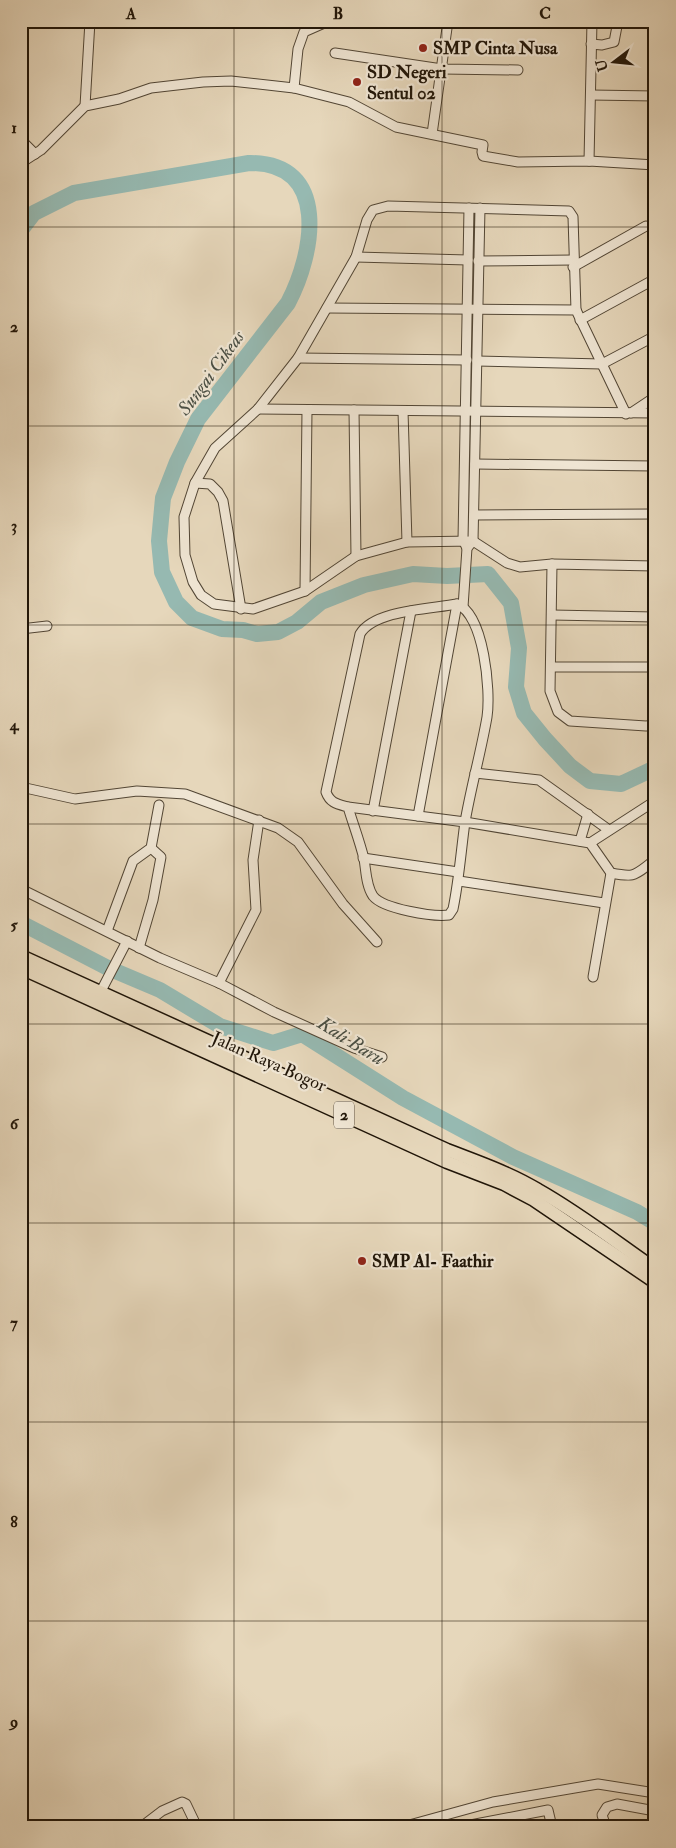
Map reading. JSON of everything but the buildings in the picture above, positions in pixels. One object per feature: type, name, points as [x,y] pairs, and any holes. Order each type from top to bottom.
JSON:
[{"type":"highway","name":"Jalan Raya Bogor","points":[[21,956],[430,1142],[521,1181],[571,1210],[655,1269]]},
{"type":"highway","name":"Jalan Raya Bogor","points":[[21,968],[447,1162],[504,1184],[566,1220],[655,1282]]},
{"type":"street","points":[[85,106],[90,21]]},
{"type":"street","points":[[294,88],[298,49],[304,32],[328,21]]},
{"type":"street","points":[[432,134],[448,21]]},
{"type":"street","points":[[589,161],[592,21]]},
{"type":"street","points":[[591,44],[607,45],[614,42],[618,21]]},
{"type":"street","points":[[334,53],[442,69],[518,70]]},
{"type":"street","points":[[21,163],[52,141],[85,106],[119,99],[151,88],[231,81],[294,88],[348,102],[396,127],[483,145],[483,156],[518,162],[589,161],[655,165]]},
{"type":"street","points":[[591,95],[655,96]]},
{"type":"street","points":[[21,140],[35,154]]},
{"type":"street","points":[[629,414],[576,310],[573,217],[569,211],[388,206],[373,210],[366,220],[356,257],[298,358],[258,409],[214,448],[195,483],[184,517],[187,568],[201,595],[214,604],[241,609],[253,609],[305,591],[356,556],[407,542],[468,543],[512,566],[552,564],[655,566]]},
{"type":"street","points":[[418,816],[460,605],[465,596],[468,543],[466,360],[469,208]]},
{"type":"street","points":[[468,543],[474,515],[480,208]]},
{"type":"street","points":[[478,261],[573,263],[636,234],[646,226]]},
{"type":"street","points":[[356,257],[468,260]]},
{"type":"street","points":[[580,320],[655,279]]},
{"type":"street","points":[[327,308],[576,310]]},
{"type":"street","points":[[477,360],[602,364],[655,336]]},
{"type":"street","points":[[298,358],[466,360]]},
{"type":"street","points":[[629,414],[655,397]]},
{"type":"street","points":[[258,409],[655,413]]},
{"type":"street","points":[[305,591],[307,410]]},
{"type":"street","points":[[354,410],[356,556]]},
{"type":"street","points":[[403,411],[407,542]]},
{"type":"street","points":[[475,464],[655,466]]},
{"type":"street","points":[[195,483],[210,484],[223,501],[241,609]]},
{"type":"street","points":[[474,515],[655,514]]},
{"type":"street","points":[[552,564],[552,667],[550,691],[558,712],[570,721],[655,725]]},
{"type":"street","points":[[460,605],[411,611],[374,620],[365,625],[360,634],[326,792],[328,799],[333,803],[348,807],[465,822],[590,843],[611,874],[627,877],[633,876],[655,860]]},
{"type":"street","points":[[348,807],[372,894],[378,902],[405,910],[450,915],[454,909],[465,822],[487,715],[486,680],[479,632],[460,605]]},
{"type":"street","points":[[373,810],[411,611]]},
{"type":"street","points":[[552,615],[655,617]]},
{"type":"street","points":[[21,629],[47,626]]},
{"type":"street","points":[[552,667],[655,667]]},
{"type":"street","points":[[475,773],[539,780],[609,830]]},
{"type":"street","points":[[21,787],[75,799],[137,791],[185,794],[278,828],[298,842],[343,904],[377,942]]},
{"type":"street","points":[[590,843],[655,801]]},
{"type":"street","points":[[107,931],[133,861],[151,848],[159,805]]},
{"type":"street","points":[[580,841],[588,814]]},
{"type":"street","points":[[219,983],[256,910],[253,860],[259,820]]},
{"type":"street","points":[[139,948],[153,900],[160,866],[161,857],[151,848]]},
{"type":"street","points":[[363,858],[604,903]]},
{"type":"street","points":[[593,977],[604,903],[611,874]]},
{"type":"street","points":[[21,889],[139,948],[219,983],[274,1012],[354,1048],[382,1057]]},
{"type":"street","points":[[100,993],[127,941]]},
{"type":"street","points":[[402,1827],[424,1824],[493,1802],[598,1784],[655,1793]]},
{"type":"street","points":[[141,1827],[162,1811],[182,1802],[186,1804],[197,1827]]},
{"type":"street","points":[[606,1827],[602,1815],[607,1807],[617,1804],[654,1812]]},
{"type":"street","points":[[460,1827],[506,1822],[548,1810],[552,1827]]},
{"type":"waterway","name":"Sungai Cikeas","points":[[21,230],[34,213],[74,193],[249,163],[275,167],[293,178],[304,194],[309,214],[309,237],[297,283],[288,303],[198,419],[177,462],[163,498],[159,541],[162,572],[176,602],[192,618],[222,629],[243,630],[257,634],[278,632],[297,622],[321,602],[364,585],[413,574],[447,576],[488,574],[511,603],[519,648],[516,687],[524,713],[545,739],[570,766],[590,781],[621,784],[655,768]]},
{"type":"waterway","name":"Kali Baru","points":[[21,923],[108,968],[160,990],[220,1026],[273,1043],[302,1034],[403,1098],[513,1157],[637,1212],[655,1223]]},
{"type":"place","name":"SMP Cinta Nusa","points":[[423,48]]},
{"type":"place","name":"SD Negeri Sentul 02","points":[[357,82]]},
{"type":"place","name":"SMP Al- Faathir","points":[[362,1261]]}]
